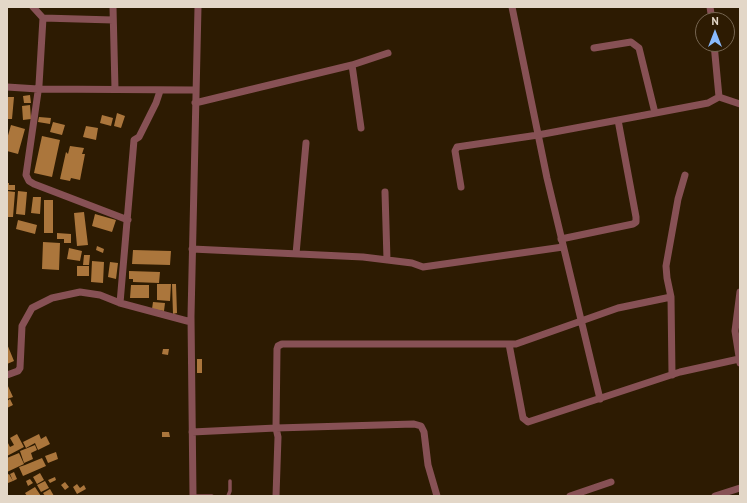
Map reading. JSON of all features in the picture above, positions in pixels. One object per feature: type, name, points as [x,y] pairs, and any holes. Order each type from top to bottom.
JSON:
[{"type":"street","points":[[33,7],[43,18],[113,20]]},
{"type":"street","points":[[113,7],[115,89]]},
{"type":"street","points":[[193,496],[191,322],[198,7]]},
{"type":"street","points":[[512,7],[561,239],[600,398]]},
{"type":"street","points":[[43,18],[38,89],[26,175],[29,181],[128,220]]},
{"type":"street","points":[[594,48],[631,42],[639,48],[655,113]]},
{"type":"street","points":[[715,52],[719,97]]},
{"type":"street","points":[[195,103],[352,65],[388,53]]},
{"type":"street","points":[[352,65],[361,128]]},
{"type":"street","points":[[7,87],[160,91],[195,90]]},
{"type":"street","points":[[120,303],[134,140],[139,136],[156,103],[160,91]]},
{"type":"street","points":[[461,186],[455,151],[457,147],[538,135],[708,103],[719,97],[740,104]]},
{"type":"street","points":[[561,239],[633,224],[636,222],[618,120]]},
{"type":"street","points":[[296,254],[306,143]]},
{"type":"street","points":[[672,374],[671,297],[666,266],[678,199],[685,175]]},
{"type":"street","points":[[385,192],[387,260]]},
{"type":"street","points":[[192,249],[363,257],[412,263],[423,267],[563,247]]},
{"type":"street","points":[[7,375],[18,372],[20,368],[22,326],[32,308],[52,298],[80,292],[100,295],[120,303],[191,322]]},
{"type":"street","points":[[509,344],[522,418],[528,422],[672,374],[739,361],[735,331],[740,292]]},
{"type":"street","points":[[276,496],[278,346],[282,344],[522,343],[581,320],[618,308],[671,297]]},
{"type":"street","points":[[192,432],[414,424],[421,426],[424,432],[428,466],[437,496]]},
{"type":"street","points":[[570,496],[611,482]]},
{"type":"street","points":[[715,496],[740,488]]},
{"type":"lane","points":[[228,496],[230,492],[230,481]]},
{"type":"lane","points":[[193,496],[212,496]]},
{"type":"building","points":[[30,95],[31,103],[24,103],[23,96]]},
{"type":"building","points":[[7,97],[14,97],[12,119],[7,119]]},
{"type":"building","points":[[30,105],[31,119],[23,120],[22,106]]},
{"type":"building","points":[[117,113],[125,116],[121,128],[114,126]]},
{"type":"building","points":[[102,115],[113,118],[111,126],[100,123]]},
{"type":"building","points":[[39,117],[51,118],[50,124],[38,122]]},
{"type":"building","points":[[53,122],[65,125],[62,135],[50,132]]},
{"type":"building","points":[[11,125],[25,129],[18,154],[7,151],[7,139]]},
{"type":"building","points":[[86,126],[98,128],[96,140],[83,137]]},
{"type":"building","points":[[42,136],[60,140],[52,177],[34,173]]},
{"type":"building","points":[[70,146],[84,148],[82,154],[85,154],[80,180],[71,178],[70,181],[60,179],[66,152],[68,154]]},
{"type":"building","points":[[7,183],[9,183],[9,185],[15,185],[15,190],[7,190]]},
{"type":"building","points":[[7,191],[15,192],[13,217],[7,217]]},
{"type":"building","points":[[18,191],[27,192],[25,215],[16,214]]},
{"type":"building","points":[[33,197],[41,197],[40,214],[31,213]]},
{"type":"building","points":[[44,200],[53,200],[53,233],[44,233]]},
{"type":"building","points":[[84,212],[88,245],[77,246],[74,213]]},
{"type":"building","points":[[95,214],[116,220],[112,232],[92,226]]},
{"type":"building","points":[[18,220],[37,225],[35,234],[16,229]]},
{"type":"building","points":[[57,233],[71,234],[71,243],[64,243],[64,239],[57,239]]},
{"type":"building","points":[[43,242],[60,243],[59,270],[42,269]]},
{"type":"building","points":[[97,246],[104,249],[103,253],[96,250]]},
{"type":"building","points":[[69,248],[82,251],[80,261],[67,259]]},
{"type":"building","points":[[133,250],[171,251],[170,265],[132,264]]},
{"type":"building","points":[[84,255],[90,255],[89,265],[83,265]]},
{"type":"building","points":[[92,261],[104,262],[103,283],[91,282]]},
{"type":"building","points":[[110,262],[118,263],[116,279],[108,277]]},
{"type":"building","points":[[77,266],[89,266],[89,276],[77,276]]},
{"type":"building","points":[[129,271],[160,272],[159,283],[133,282],[133,279],[129,279]]},
{"type":"building","points":[[157,284],[171,284],[170,301],[157,300]]},
{"type":"building","points":[[172,284],[176,284],[177,313],[173,314]]},
{"type":"building","points":[[131,285],[149,285],[149,298],[130,298]]},
{"type":"building","points":[[153,302],[165,303],[164,311],[152,309]]},
{"type":"building","points":[[7,344],[14,361],[7,364]]},
{"type":"building","points":[[163,349],[169,349],[168,355],[162,354]]},
{"type":"building","points":[[197,359],[202,359],[202,373],[197,373]]},
{"type":"building","points":[[7,384],[13,397],[7,399]]},
{"type":"building","points":[[10,399],[13,405],[7,408],[7,401]]},
{"type":"building","points":[[162,432],[169,432],[170,437],[162,437]]},
{"type":"building","points":[[17,434],[24,447],[7,456],[7,441],[10,447],[14,445],[10,438]]},
{"type":"building","points":[[39,434],[41,439],[46,436],[50,444],[38,450],[35,443],[26,448],[23,442]]},
{"type":"building","points":[[35,445],[37,450],[31,453],[33,459],[24,463],[20,451]]},
{"type":"building","points":[[56,452],[58,459],[48,463],[45,456]]},
{"type":"building","points":[[19,453],[24,464],[7,472],[7,458]]},
{"type":"building","points":[[42,458],[46,466],[23,476],[19,467]]},
{"type":"building","points":[[14,472],[17,479],[13,481],[10,474]]},
{"type":"building","points":[[40,473],[44,480],[37,484],[33,477]]},
{"type":"building","points":[[9,474],[13,481],[8,483],[7,475]]},
{"type":"building","points":[[55,477],[56,480],[50,483],[48,480]]},
{"type":"building","points":[[30,479],[33,483],[28,486],[26,481]]},
{"type":"building","points":[[45,481],[49,488],[41,492],[37,485]]},
{"type":"building","points":[[65,482],[69,487],[65,490],[61,485]]},
{"type":"building","points":[[77,484],[80,488],[84,485],[86,489],[77,494],[73,487]]},
{"type":"building","points":[[35,487],[41,496],[27,496],[25,493]]},
{"type":"building","points":[[50,489],[54,496],[45,496],[43,493]]}]
